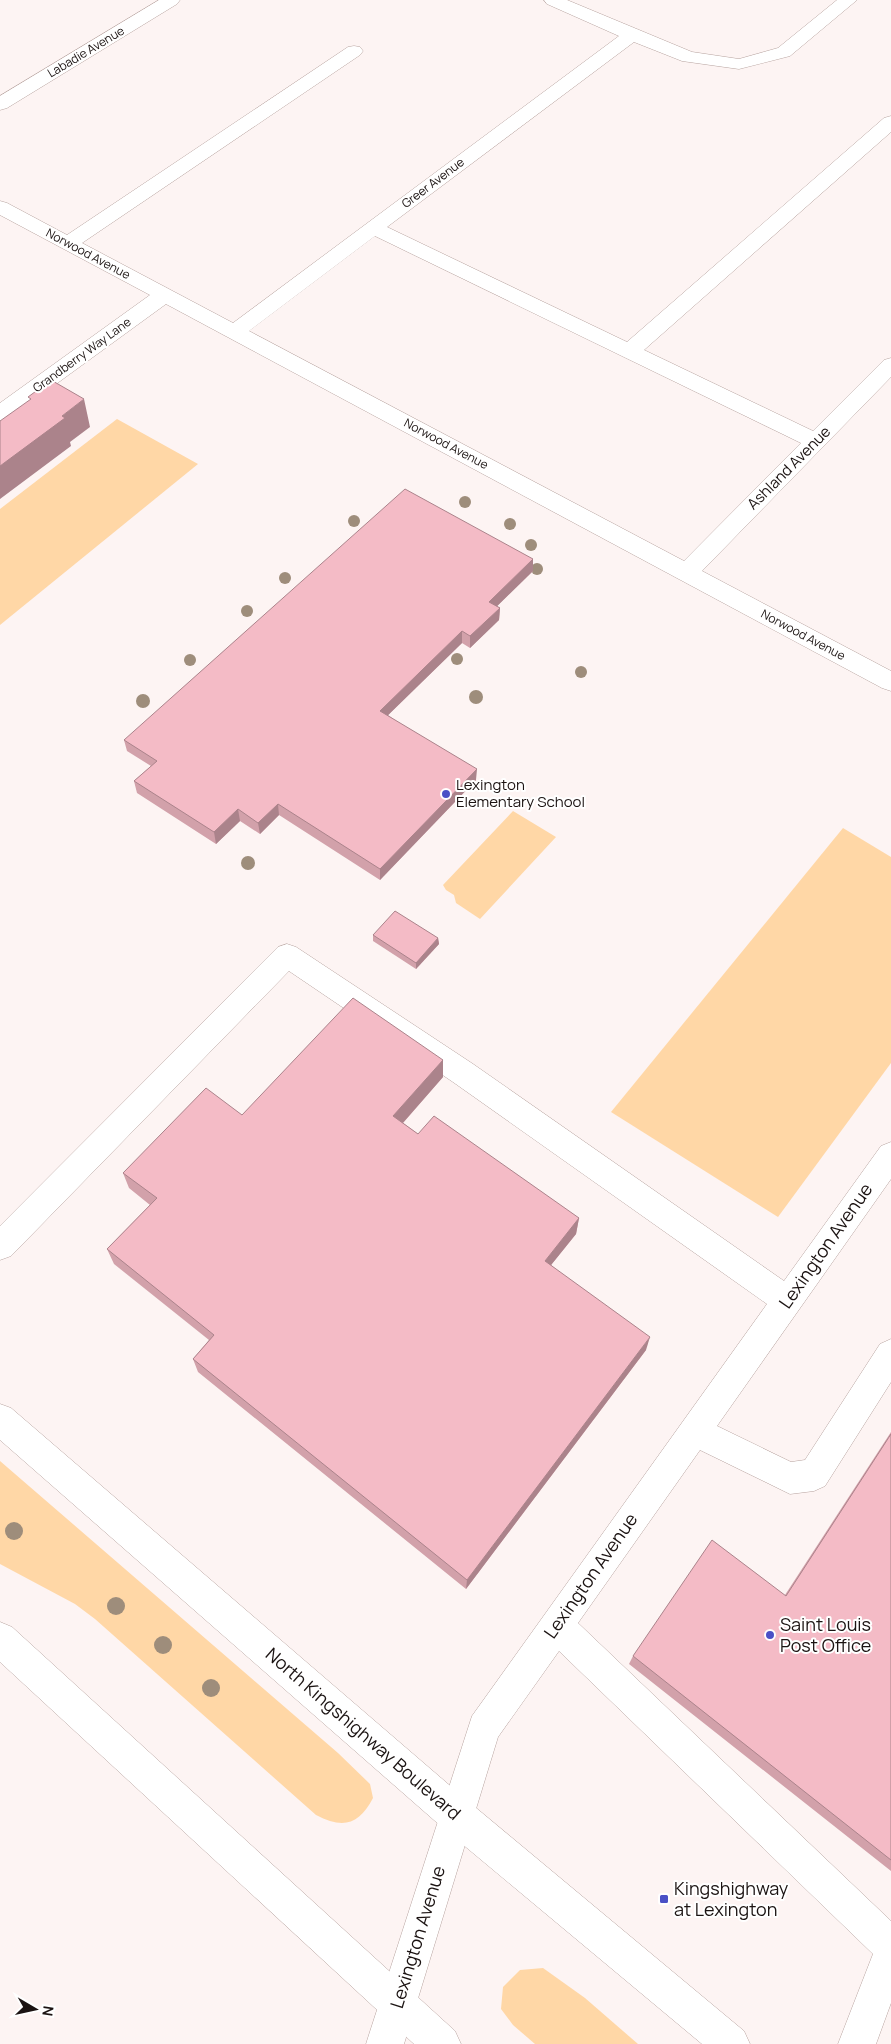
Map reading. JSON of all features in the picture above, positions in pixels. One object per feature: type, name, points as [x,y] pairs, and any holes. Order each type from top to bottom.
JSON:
[{"type":"street","name":"Labadie Avenue","points":[[0,104],[171,0]]},
{"type":"street","points":[[553,0],[632,35],[688,57],[739,64],[784,52],[848,0]]},
{"type":"street","name":"Greer Avenue","points":[[234,331],[632,35]]},
{"type":"street","points":[[68,244],[354,51]]},
{"type":"street","points":[[630,351],[891,122]]},
{"type":"street","name":"Norwood Avenue","points":[[0,207],[891,682]]},
{"type":"street","points":[[373,228],[816,441]]},
{"type":"street","name":"Grandberry Way Lane","points":[[0,414],[164,296]]},
{"type":"street","name":"Ashland Avenue","points":[[687,572],[891,365]]},
{"type":"street","points":[[0,1246],[287,955],[463,1073],[787,1301]]},
{"type":"street","name":"Lexington Avenue","points":[[385,2044],[484,1728],[891,1155]]},
{"type":"street","points":[[695,1431],[790,1478],[814,1476],[891,1354]]},
{"type":"street","name":"North Kingshighway Boulevard","points":[[0,1419],[456,1815],[730,2044]]},
{"type":"street","points":[[556,1626],[891,1946]]},
{"type":"street","points":[[1,1640],[442,2044]]},
{"type":"street","points":[[857,2044],[891,1954]]},
{"type":"shaded area","points":[[117,419],[198,464],[0,625],[0,509]]},
{"type":"shaded area","points":[[513,811],[556,837],[480,919],[456,903],[454,895],[446,890],[443,885]]},
{"type":"shaded area","points":[[843,828],[891,857],[891,1063],[778,1217],[611,1112]]},
{"type":"shaded area","points":[[0,1461],[338,1753],[370,1784],[373,1798],[362,1814],[356,1819],[342,1823],[316,1815],[95,1619],[75,1604],[0,1564]]},
{"type":"shaded area","points":[[543,1968],[585,1998],[638,2044],[535,2044],[513,2025],[501,2009],[503,1987],[520,1970]]},
{"type":"building","points":[[51,380],[84,399],[62,416],[65,418],[0,466],[0,421],[31,399],[28,397]]},
{"type":"building","name":"Lexington Elementary School","points":[[405,489],[533,559],[489,602],[500,608],[470,636],[462,631],[380,711],[477,769],[380,869],[278,804],[258,823],[238,809],[214,832],[134,781],[157,761],[124,740]]},
{"type":"building","points":[[395,911],[438,938],[416,963],[373,935]]},
{"type":"building","points":[[353,998],[443,1060],[393,1116],[418,1134],[434,1116],[579,1218],[545,1261],[650,1337],[467,1580],[193,1359],[214,1335],[107,1249],[157,1198],[123,1173],[206,1088],[242,1115]]},
{"type":"building","name":"Saint Louis Post Office","points":[[891,1434],[891,1860],[633,1656],[712,1540],[786,1596]]},
{"type":"place","name":"Lexington Elementary School","points":[[446,794]]},
{"type":"place","name":"Saint Louis Post Office","points":[[770,1635]]},
{"type":"place","name":"Kingshighway at Lexington","points":[[664,1899]]}]
